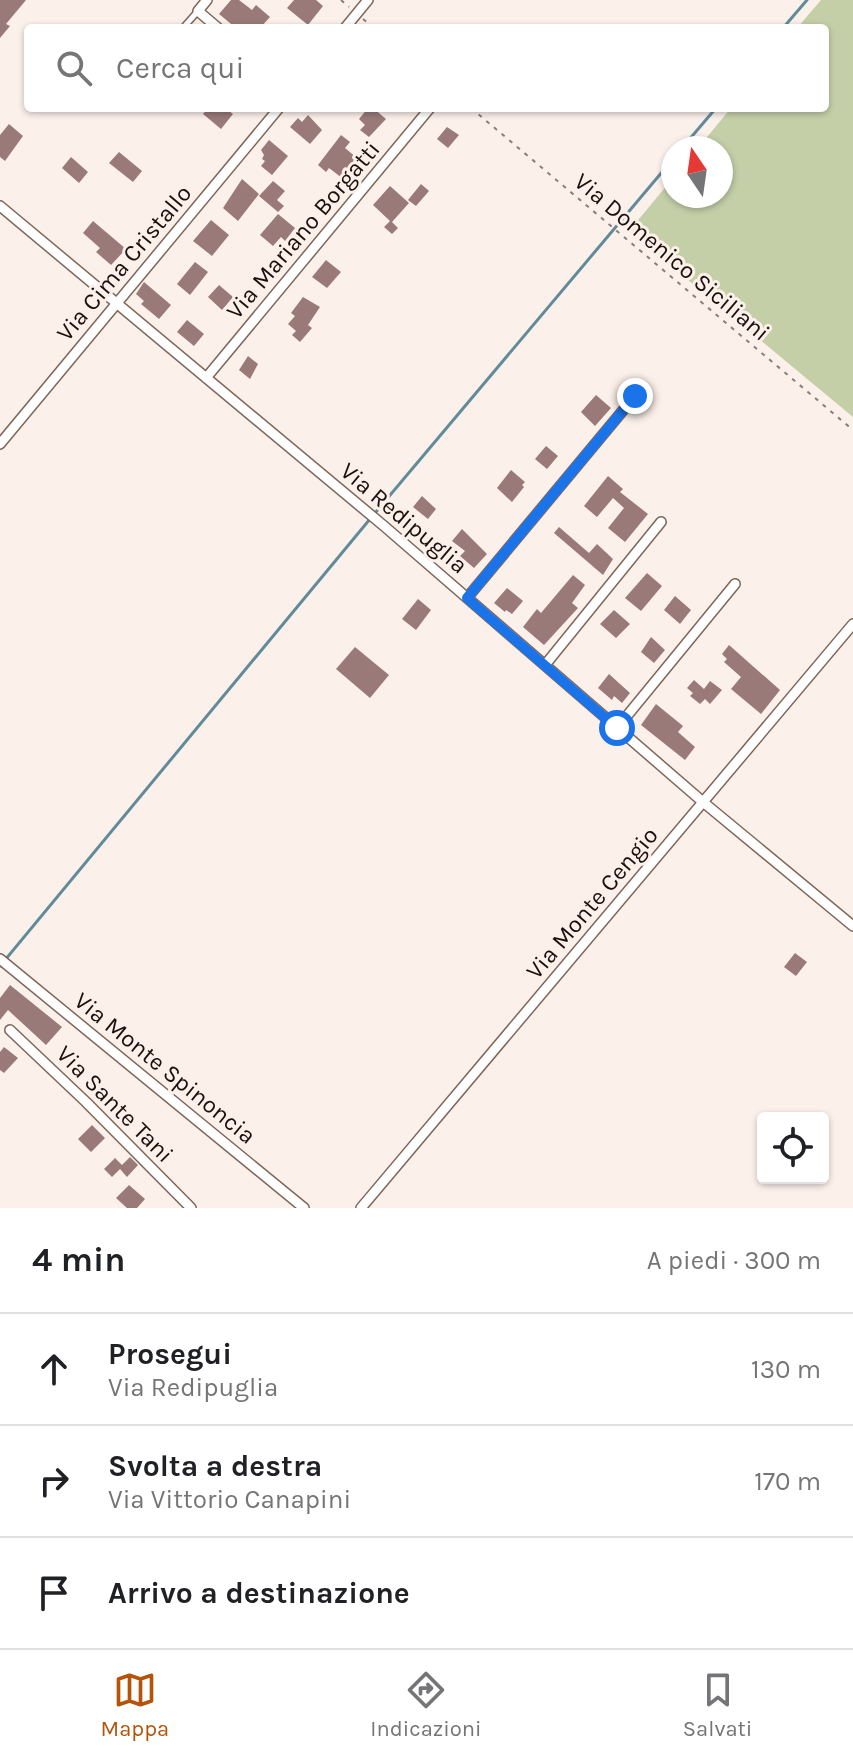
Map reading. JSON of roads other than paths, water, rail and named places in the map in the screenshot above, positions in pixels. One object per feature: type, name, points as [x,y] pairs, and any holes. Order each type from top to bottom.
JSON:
[{"type":"street","points":[[207,0],[198,11],[213,24]]},
{"type":"street","points":[[348,24],[368,0]]},
{"type":"street","name":"Via Cima Cristallo","points":[[0,444],[276,112]]},
{"type":"street","name":"Via Mariano Borgatti","points":[[206,378],[427,112]]},
{"type":"street","name":"Via Redipuglia","points":[[0,206],[384,526],[703,802],[853,926]]},
{"type":"street","points":[[467,598],[635,396]]},
{"type":"street","points":[[545,665],[661,522]]},
{"type":"street","points":[[617,728],[735,584]]},
{"type":"street","name":"Via Monte Cengio","points":[[361,1208],[853,624]]},
{"type":"street","name":"Via Monte Spinoncia","points":[[0,959],[304,1208]]},
{"type":"street","name":"Via Sante Tani","points":[[10,1030],[191,1208]]},
{"type":"lane","points":[[187,24],[198,11]]},
{"type":"waterway","points":[[786,24],[807,0]]},
{"type":"waterway","points":[[692,136],[713,112]]},
{"type":"waterway","points":[[375,513],[661,173]]},
{"type":"waterway","points":[[0,966],[370,519]]}]
